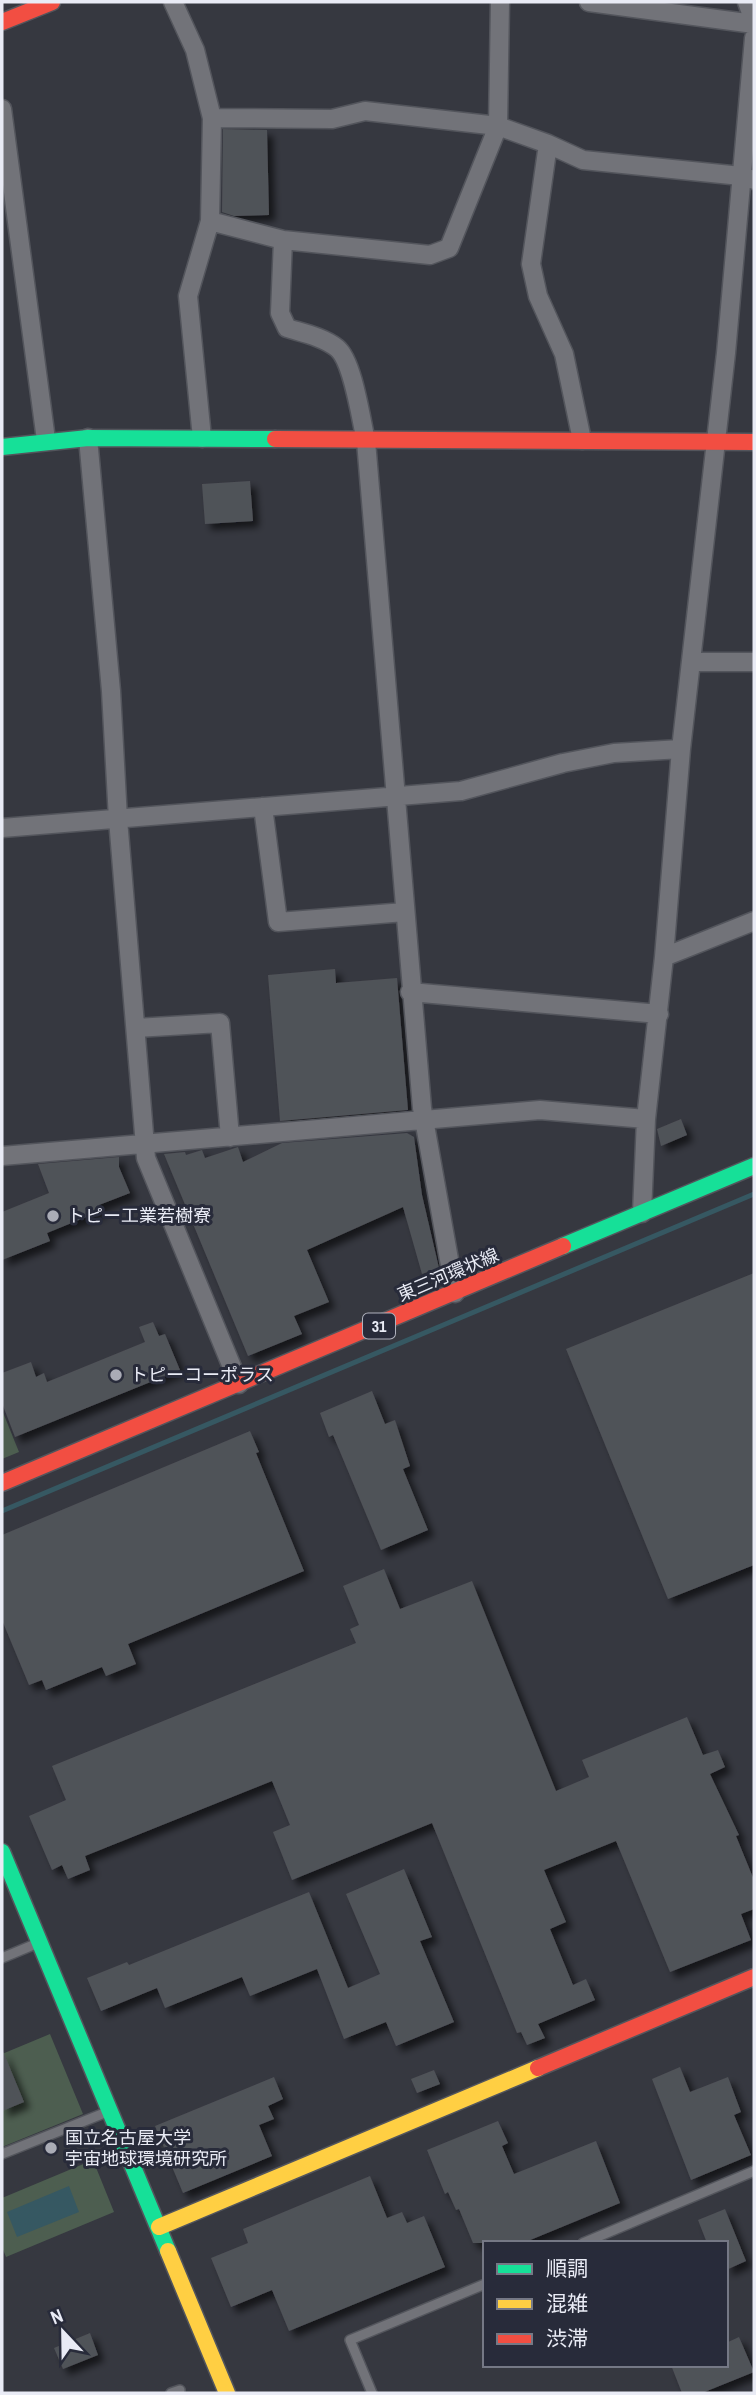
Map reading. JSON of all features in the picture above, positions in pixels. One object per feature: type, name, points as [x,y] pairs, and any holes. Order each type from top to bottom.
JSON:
[{"type":"street","points":[[2,22],[52,2]]},
{"type":"street","points":[[173,2],[195,50],[212,118],[210,221],[188,296],[202,438]]},
{"type":"street","points":[[210,221],[283,240],[430,255],[449,248],[498,126],[500,2]]},
{"type":"street","points":[[589,2],[754,23],[747,2]]},
{"type":"street","points":[[642,1213],[646,1119],[659,1014],[681,748],[714,443],[748,178],[754,38]]},
{"type":"street","points":[[2,109],[46,440]]},
{"type":"street","points":[[212,118],[332,118],[365,111],[498,126],[583,160],[748,178]]},
{"type":"street","points":[[548,144],[531,264],[538,296],[564,354],[582,440]]},
{"type":"street","points":[[283,240],[280,313],[287,328],[327,342],[340,350],[348,366],[366,441],[397,797],[410,992],[425,1121],[455,1293]]},
{"type":"street","points":[[88,438],[111,691],[118,819],[146,1158],[239,1384]]},
{"type":"street","points":[[2,446],[88,438],[754,442]]},
{"type":"street","points":[[692,662],[754,662]]},
{"type":"street","points":[[2,828],[461,791],[563,763],[614,753],[681,748]]},
{"type":"street","points":[[263,807],[278,922],[405,912]]},
{"type":"street","points":[[664,957],[754,921]]},
{"type":"street","points":[[410,992],[659,1014]]},
{"type":"street","points":[[136,1028],[220,1023],[230,1138]]},
{"type":"street","points":[[2,1156],[540,1110],[646,1119]]},
{"type":"street","name":"東三河環状線","points":[[2,1483],[754,1166]]},
{"type":"street","points":[[2,1852],[159,2227],[222,2392]]},
{"type":"street","points":[[159,2227],[754,1977]]},
{"type":"lane","points":[[2,1958],[40,1943]]},
{"type":"lane","points":[[2,2154],[111,2110]]},
{"type":"lane","points":[[588,2241],[754,2171]]},
{"type":"lane","points":[[372,2393],[350,2340],[483,2285]]},
{"type":"green space","points":[[2,1410],[19,1452],[2,1459]]},
{"type":"green space","points":[[50,2034],[83,2114],[2,2147],[2,2054]]},
{"type":"green space","points":[[93,2160],[114,2212],[6,2257],[2,2247],[2,2198]]},
{"type":"water","points":[[69,2186],[79,2212],[17,2237],[7,2212]]},
{"type":"building","points":[[223,129],[267,130],[269,215],[234,216],[222,212]]},
{"type":"building","points":[[250,481],[253,521],[205,524],[202,484]]},
{"type":"building","points":[[335,969],[336,983],[397,978],[408,1110],[280,1121],[268,975]]},
{"type":"building","points":[[681,1119],[687,1135],[661,1146],[657,1129]]},
{"type":"building","points":[[407,1133],[414,1137],[422,1195],[439,1268],[422,1274],[403,1207],[307,1250],[329,1302],[294,1316],[302,1334],[248,1356],[164,1154],[185,1152],[186,1155],[202,1150],[205,1158],[238,1147],[243,1162],[282,1143]]},
{"type":"building","name":"トピー工業若樹寮","points":[[119,1157],[119,1167],[130,1193],[99,1205],[101,1211],[47,1233],[50,1241],[2,1260],[2,1212],[49,1193],[38,1164]]},
{"type":"building","points":[[754,1273],[754,1565],[668,1599],[566,1349]]},
{"type":"building","name":"トピーコーポラス","points":[[153,1322],[159,1336],[165,1334],[180,1370],[15,1437],[2,1403],[2,1373],[31,1362],[36,1377],[44,1373],[47,1382],[145,1342],[139,1327]]},
{"type":"building","points":[[372,1391],[385,1424],[395,1420],[410,1466],[403,1469],[428,1530],[381,1550],[333,1435],[329,1437],[320,1413]]},
{"type":"building","points":[[250,1431],[259,1452],[256,1453],[304,1571],[128,1644],[136,1664],[106,1676],[102,1667],[46,1690],[42,1680],[29,1685],[2,1620],[2,1535]]},
{"type":"building","points":[[384,1569],[400,1609],[472,1581],[556,1791],[589,1777],[582,1760],[687,1717],[703,1755],[718,1750],[725,1767],[710,1774],[739,1835],[736,1836],[754,1880],[754,1909],[741,1914],[751,1940],[670,1972],[616,1841],[544,1870],[566,1922],[550,1929],[573,1985],[586,1979],[595,2000],[538,2024],[545,2038],[527,2045],[521,2032],[517,2033],[432,1823],[292,1880],[273,1832],[290,1825],[272,1781],[85,1856],[90,1870],[68,1879],[62,1865],[52,1870],[29,1816],[66,1800],[52,1766],[356,1643],[350,1629],[359,1625],[343,1586]]},
{"type":"building","points":[[404,1869],[432,1937],[420,1941],[454,2022],[396,2046],[386,2022],[344,2039],[317,1969],[250,1996],[242,1977],[165,2008],[157,1988],[101,2011],[87,1978],[127,1962],[129,1965],[309,1892],[348,1988],[380,1974],[346,1894]]},
{"type":"building","points":[[2,2049],[24,2102],[2,2111]]},
{"type":"building","points":[[680,2067],[690,2092],[728,2077],[741,2112],[734,2115],[751,2155],[691,2180],[652,2079]]},
{"type":"building","points":[[434,2070],[440,2084],[417,2093],[411,2079]]},
{"type":"building","points":[[274,2077],[283,2099],[268,2106],[274,2119],[259,2125],[272,2156],[183,2193],[155,2126]]},
{"type":"building","points":[[498,2121],[508,2143],[502,2146],[514,2174],[596,2141],[620,2203],[528,2241],[473,2243],[459,2209],[456,2210],[448,2192],[445,2194],[427,2150]]},
{"type":"building","points":[[370,2176],[387,2218],[402,2212],[407,2223],[424,2216],[445,2267],[289,2331],[272,2290],[231,2307],[211,2258],[248,2243],[243,2229]]},
{"type":"building","points":[[725,2209],[746,2261],[728,2269],[728,2241],[706,2241],[698,2220]]},
{"type":"building","points":[[90,2333],[98,2355],[63,2369],[54,2348]]},
{"type":"building","points":[[739,2337],[754,2372],[702,2393],[682,2393],[672,2367],[728,2367],[728,2342]]},
{"type":"waterway","points":[[2,1511],[754,1194]]},
{"type":"traffic: fast","points":[[2,447],[88,438],[275,439]]},
{"type":"traffic: fast","points":[[563,1246],[754,1166]]},
{"type":"traffic: fast","points":[[2,1852],[168,2251]]},
{"type":"traffic: slow","points":[[159,2227],[538,2068]]},
{"type":"traffic: slow","points":[[168,2251],[227,2393]]},
{"type":"traffic: jam","points":[[2,22],[52,2]]},
{"type":"traffic: jam","points":[[275,439],[754,442]]},
{"type":"traffic: jam","points":[[2,1483],[563,1246]]},
{"type":"traffic: jam","points":[[538,2068],[754,1977]]},
{"type":"place","name":"トピー工業若樹寮","points":[[53,1216]]},
{"type":"place","name":"トピーコーポラス","points":[[116,1375]]},
{"type":"place","name":"国立名古屋大学 宇宙地球環境研究所","points":[[51,2148]]}]
